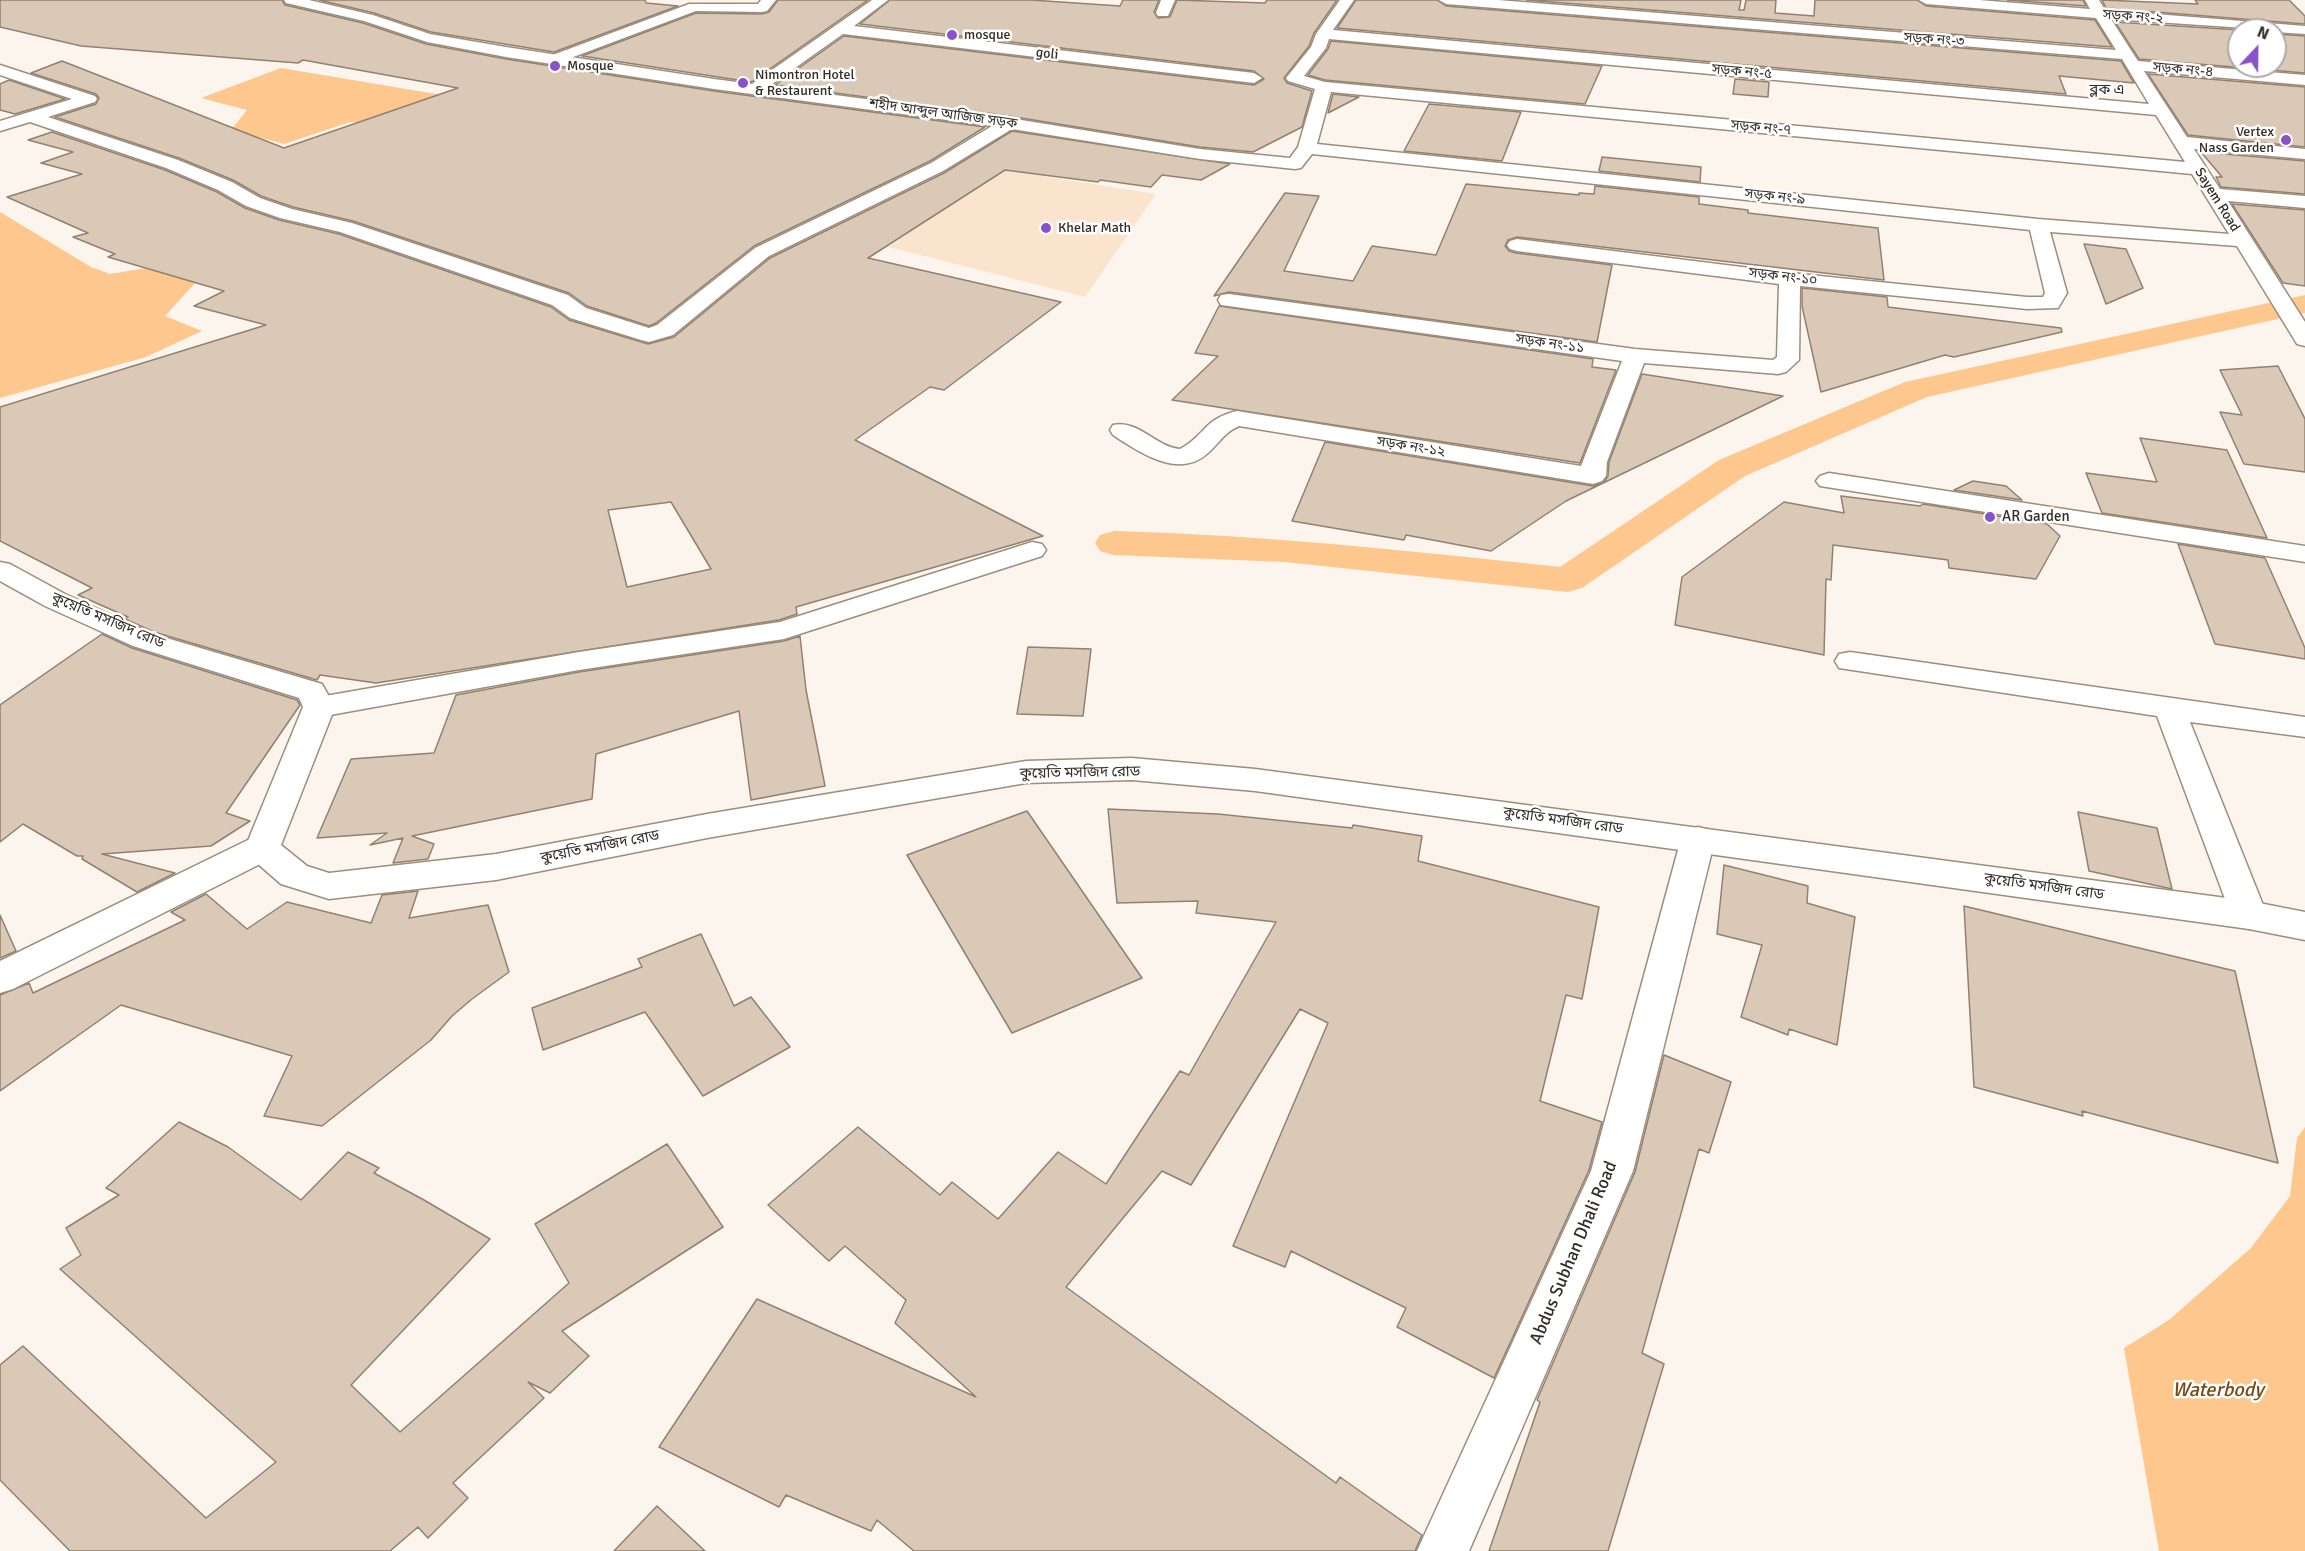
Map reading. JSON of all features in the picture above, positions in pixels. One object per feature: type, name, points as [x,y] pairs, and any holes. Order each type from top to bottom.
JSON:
[{"type":"street","name":"শহীদ আব্দুল আজিজ সড়ক","points":[[291,0],[368,18],[427,38],[755,89],[1009,123],[1200,154],[1295,164],[1307,148]]},
{"type":"street","points":[[555,59],[693,7],[762,8],[769,0]]},
{"type":"street","points":[[755,89],[881,0]]},
{"type":"street","points":[[1323,34],[1347,0]]},
{"type":"street","name":"সড়ক নং-৩","points":[[1446,0],[2129,60]]},
{"type":"street","name":"সড়ক নং-২","points":[[1926,0],[2096,7],[2305,30]]},
{"type":"street","name":"Sayem Road","points":[[2096,7],[2305,339]]},
{"type":"street","name":"goli","points":[[841,29],[1254,78]]},
{"type":"street","name":"সড়ক নং-৭","points":[[1323,34],[1318,48],[1294,78],[1324,87],[2198,169]]},
{"type":"street","name":"সড়ক নং-৫","points":[[1323,34],[2160,110]]},
{"type":"street","name":"সড়ক নং-৪","points":[[2129,60],[2305,80]]},
{"type":"street","points":[[0,70],[89,99],[0,126]]},
{"type":"street","points":[[1307,148],[1324,87]]},
{"type":"street","points":[[31,117],[172,164],[225,186],[253,202],[417,250],[561,300],[578,313],[649,335],[665,330],[762,252],[937,167],[1009,123]]},
{"type":"street","points":[[2181,142],[2305,154]]},
{"type":"street","name":"সড়ক নং-৯","points":[[1307,148],[2038,225],[2243,241]]},
{"type":"street","points":[[2213,194],[2305,202]]},
{"type":"street","name":"সড়ক নং-১০","points":[[1517,245],[1790,279],[2027,303],[2050,303],[2056,294],[2038,225]]},
{"type":"street","name":"সড়ক নং-১১","points":[[1229,300],[1635,356],[1778,367],[1788,360],[1790,279]]},
{"type":"street","name":"সড়ক নং-১২","points":[[1122,430],[1166,456],[1181,457],[1195,452],[1218,425],[1237,418],[1593,476],[1594,462],[1635,356]]},
{"type":"street","points":[[1828,481],[2305,554]]},
{"type":"street","points":[[0,978],[262,848],[319,707],[579,661],[784,630],[1032,550]]},
{"type":"street","name":"কুয়েতি মসজিদ রোড","points":[[0,570],[55,600],[143,640],[311,692],[319,707]]},
{"type":"street","points":[[1850,661],[1983,678],[2170,710],[2305,727]]},
{"type":"street","points":[[2170,710],[2249,915]]},
{"type":"street","name":"কুয়েতি মসজিদ রোড","points":[[262,848],[294,875],[329,886],[368,883],[496,867],[707,826],[1026,772],[1132,770],[1255,780],[2249,915],[2305,926]]},
{"type":"street","name":"Abdus Subhan Dhali Road","points":[[1443,1551],[1612,1171],[1698,839]]},
{"type":"shaded area","points":[[999,169],[1156,194],[1085,297],[889,247]]},
{"type":"water","points":[[281,68],[448,96],[407,126],[350,122],[284,144],[231,130],[247,110],[201,98]]},
{"type":"water","points":[[0,212],[91,267],[110,274],[147,268],[196,282],[165,316],[202,331],[146,357],[0,398]]},
{"type":"water","name":"Waterbody","points":[[2305,1127],[2305,1551],[2159,1551],[2124,1348],[2169,1320],[2251,1248],[2290,1196],[2297,1138]]},
{"type":"building","points":[[0,0],[282,0],[285,5],[363,23],[426,44],[506,59],[714,91],[985,127],[930,161],[754,246],[656,323],[649,326],[587,306],[569,293],[353,221],[293,207],[261,196],[233,180],[179,158],[55,117],[96,104],[99,98],[96,94],[31,73],[62,61],[284,148],[458,88],[303,60],[298,63],[81,46],[0,27]]},
{"type":"building","points":[[319,0],[645,0],[646,3],[678,6],[554,52],[431,32],[374,13]]},
{"type":"building","points":[[778,0],[868,0],[751,82],[582,56],[696,13],[762,14],[769,12]]},
{"type":"building","points":[[890,0],[1031,0],[1120,6],[1123,0],[1159,0],[1154,12],[1158,18],[1170,17],[1177,0],[1265,3],[1267,0],[1337,0],[1314,33],[1309,46],[1284,78],[1287,83],[1312,91],[1302,127],[1253,152],[1200,147],[1009,116],[775,85],[844,36],[1254,85],[1264,79],[1254,71],[860,24]]},
{"type":"building","points":[[1356,0],[1437,0],[1446,6],[2121,61],[2134,83],[2059,76],[2066,94],[1337,28]]},
{"type":"building","points":[[1526,0],[1741,0],[1739,10],[1744,10],[1746,0],[1776,0],[1775,13],[1814,16],[1815,0],[1917,0],[1926,6],[2095,20],[2112,47]]},
{"type":"building","points":[[2007,0],[2083,0],[2086,6]]},
{"type":"building","points":[[2102,0],[2198,4],[2195,0],[2289,0],[2305,16],[2305,24],[2287,23],[2287,18],[2230,18],[2106,8]]},
{"type":"building","points":[[2115,22],[2227,29],[2227,66],[2139,59]]},
{"type":"building","points":[[2287,35],[2305,36],[2305,73],[2287,71]]},
{"type":"building","points":[[1331,41],[1602,66],[1585,104],[1325,80],[1308,75],[1328,49]]},
{"type":"building","points":[[2148,74],[2305,87],[2305,147],[2188,135]]},
{"type":"building","points":[[1735,79],[1769,82],[1768,97],[1733,94]]},
{"type":"building","points":[[9,80],[65,99],[15,114],[0,110],[0,84]]},
{"type":"building","points":[[1333,94],[1359,97],[1328,113]]},
{"type":"building","points":[[1429,104],[1521,112],[1502,161],[1404,151]]},
{"type":"building","points":[[1012,131],[1230,164],[1201,180],[1162,175],[1151,187],[1005,170],[868,258],[1061,302],[944,390],[930,387],[855,440],[1043,536],[796,607],[797,614],[779,620],[376,683],[320,675],[317,680],[154,632],[125,619],[128,617],[78,595],[92,588],[0,541],[0,407],[266,325],[194,306],[224,291],[108,257],[115,254],[73,237],[88,233],[7,197],[82,174],[41,163],[73,152],[28,140],[52,132],[165,170],[217,192],[245,208],[279,220],[339,234],[551,307],[569,320],[648,344],[674,337],[770,258],[944,173]],"holes":[[[671,502],[711,569],[627,587],[608,510]]]},
{"type":"building","points":[[2201,152],[2305,161],[2305,194],[2221,187],[2216,177],[2222,177]]},
{"type":"building","points":[[1602,157],[1701,167],[1700,182],[1599,171]]},
{"type":"building","points":[[1466,184],[1579,195],[1579,193],[1594,194],[1595,186],[1699,197],[1699,204],[1748,210],[1748,213],[1878,228],[1884,280],[1517,237],[1508,240],[1505,246],[1509,251],[1516,253],[1612,265],[1597,342],[1229,292],[1214,296],[1285,193],[1319,196],[1284,271],[1353,281],[1372,246],[1436,255]]},
{"type":"building","points":[[2232,204],[2305,210],[2305,286],[2283,283]]},
{"type":"building","points":[[2084,244],[2126,249],[2143,288],[2106,304]]},
{"type":"building","points":[[1802,288],[1887,297],[1888,307],[2061,328],[2062,332],[1954,357],[1945,355],[1821,392],[1802,306]]},
{"type":"building","points":[[1219,306],[1593,359],[1592,367],[1616,370],[1580,463],[1172,400],[1218,356],[1195,353]]},
{"type":"building","points":[[2278,366],[2305,419],[2305,472],[2244,464],[2220,412],[2242,415],[2220,370]]},
{"type":"building","points":[[1642,374],[1783,396],[1566,501],[1491,551],[1406,535],[1404,540],[1292,521],[1325,442],[1593,486],[1603,483],[1608,476],[1609,462]]},
{"type":"building","points":[[2140,438],[2227,450],[2267,538],[2102,513],[2086,473],[2157,482]]},
{"type":"building","points":[[1973,481],[2006,486],[2022,500],[1954,490]]},
{"type":"building","points":[[1841,496],[1920,506],[1923,504],[2047,524],[2060,536],[2036,579],[1949,568],[1948,560],[1833,545],[1831,580],[1826,579],[1824,655],[1675,625],[1682,577],[1784,502],[1844,513]]},
{"type":"building","points":[[2178,544],[2265,558],[2305,648],[2305,659],[2215,644]]},
{"type":"building","points":[[102,634],[132,648],[297,700],[300,705],[226,813],[250,821],[211,846],[102,854],[175,873],[137,892],[82,859],[83,856],[77,856],[23,824],[0,842],[0,705]]},
{"type":"building","points":[[800,636],[806,690],[825,786],[751,800],[739,711],[596,754],[592,799],[412,836],[434,844],[428,859],[393,863],[403,838],[370,845],[387,833],[317,838],[351,759],[434,753],[456,695],[579,672],[784,641]]},
{"type":"building","points":[[1028,647],[1091,649],[1083,716],[1017,714]]},
{"type":"building","points":[[1108,809],[1218,814],[1352,828],[1353,825],[1422,836],[1418,861],[1599,907],[1582,999],[1566,995],[1540,1101],[1602,1122],[1589,1170],[1494,1378],[1397,1327],[1406,1308],[1291,1251],[1285,1267],[1233,1246],[1328,1023],[1300,1009],[1191,1185],[1162,1171],[1066,1287],[1336,1483],[1340,1477],[1422,1535],[1415,1551],[914,1551],[877,1520],[871,1531],[786,1495],[779,1507],[659,1447],[757,1299],[976,1397],[895,1323],[906,1300],[845,1246],[829,1261],[768,1205],[858,1127],[940,1195],[952,1182],[998,1219],[1058,1152],[1106,1184],[1180,1071],[1189,1075],[1276,922],[1196,913],[1198,901],[1117,903]]},
{"type":"building","points":[[1027,811],[1142,978],[1012,1033],[907,855]]},
{"type":"building","points":[[2078,812],[2157,828],[2172,889],[2089,871]]},
{"type":"building","points":[[1724,865],[1808,886],[1807,903],[1855,917],[1837,1045],[1789,1029],[1788,1035],[1741,1017],[1762,945],[1717,934]]},
{"type":"building","points":[[418,891],[409,918],[488,905],[509,972],[452,1016],[431,1040],[322,1126],[264,1116],[292,1056],[121,1005],[0,1091],[0,995],[29,983],[33,993],[185,920],[171,912],[206,894],[247,929],[287,902],[371,923],[382,895]]},
{"type":"building","points":[[1964,906],[2235,971],[2278,1163],[2082,1111],[2083,1116],[1974,1087]]},
{"type":"building","points":[[0,915],[16,951],[0,958]]},
{"type":"building","points":[[701,934],[734,1006],[751,997],[790,1047],[703,1096],[645,1012],[543,1050],[532,1008],[642,967],[638,959]]},
{"type":"building","points":[[1664,1055],[1731,1082],[1709,1153],[1699,1149],[1642,1353],[1664,1364],[1608,1551],[1489,1551],[1540,1402],[1537,1400],[1635,1172]]},
{"type":"building","points":[[179,1122],[228,1147],[301,1200],[348,1152],[379,1168],[374,1173],[490,1239],[351,1385],[400,1432],[569,1283],[535,1224],[667,1144],[723,1227],[562,1331],[589,1356],[550,1393],[528,1382],[544,1398],[453,1483],[468,1498],[428,1538],[418,1527],[390,1551],[70,1551],[0,1480],[0,1365],[23,1346],[206,1518],[276,1462],[60,1269],[81,1255],[66,1228],[119,1195],[106,1188]]},
{"type":"building","points":[[657,1506],[705,1551],[614,1551]]},
{"type":"waterway","points":[[1114,543],[1285,551],[1568,580],[1732,468],[1917,389],[2305,304]]},
{"type":"place","name":"mosque","points":[[952,35]]},
{"type":"place","name":"Mosque","points":[[555,66]]},
{"type":"place","name":"Nimontron Hotel & Restaurent","points":[[743,83]]},
{"type":"place","name":"Vertex Nass Garden","points":[[2286,140]]},
{"type":"place","name":"Khelar Math","points":[[1046,228]]},
{"type":"place","name":"AR Garden","points":[[1990,517]]},
{"type":"district","name":"ব্লক এ","points":[[2107,90]]}]
